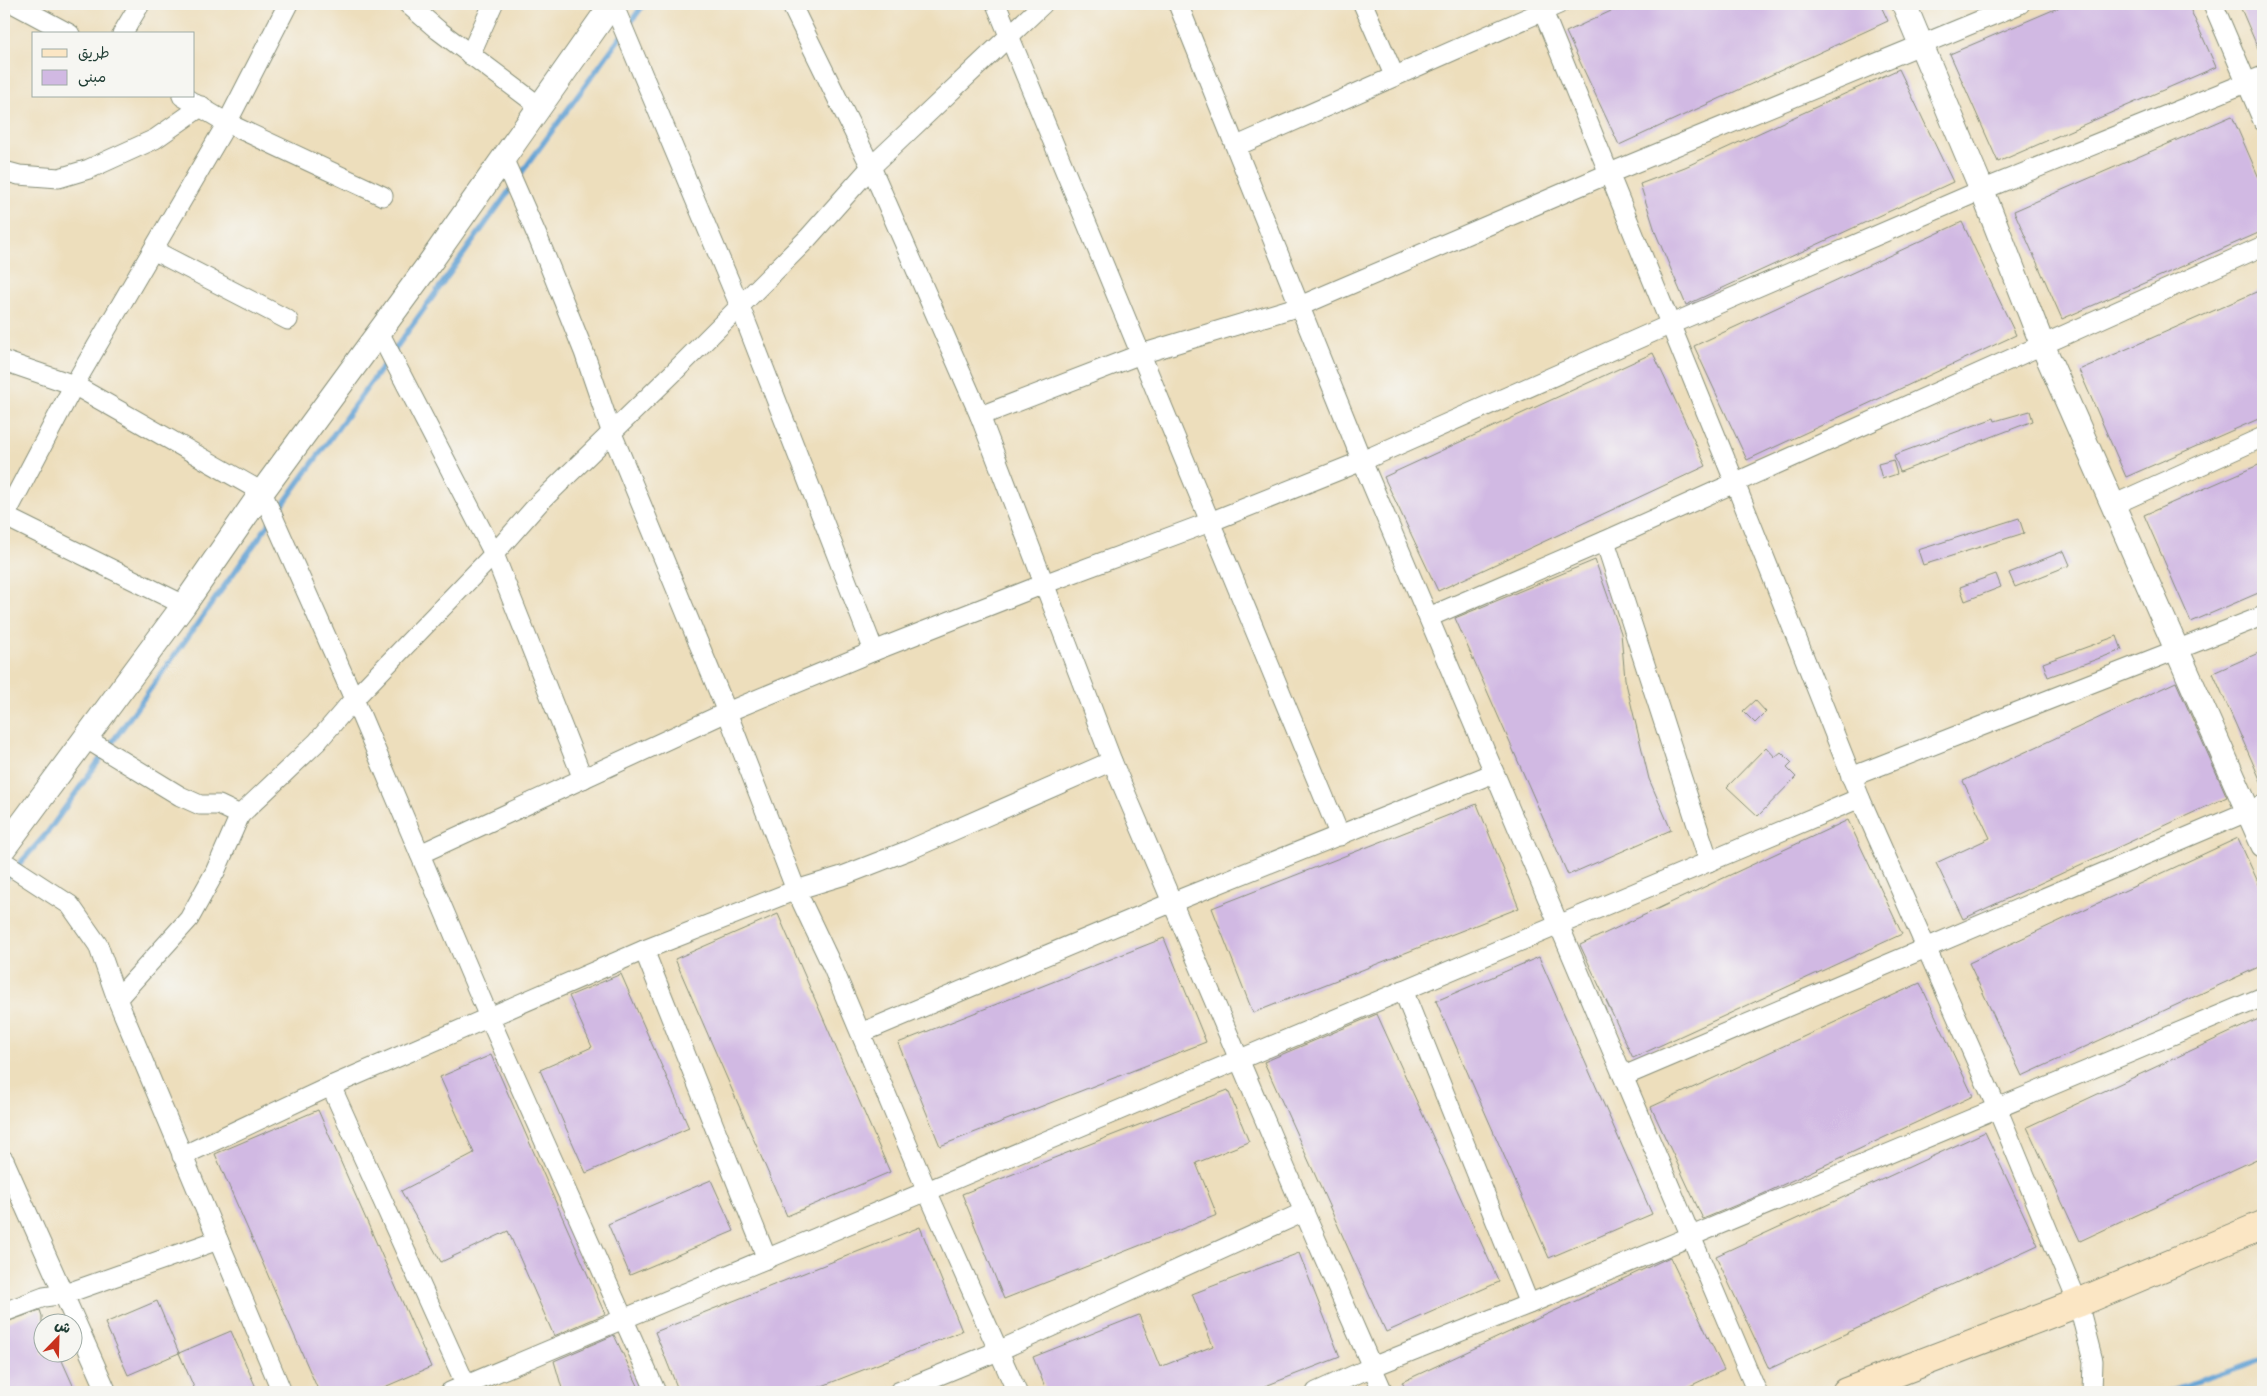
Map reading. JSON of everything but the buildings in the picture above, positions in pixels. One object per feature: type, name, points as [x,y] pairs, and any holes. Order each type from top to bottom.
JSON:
[{"type":"main road","points":[[1846,1392],[2078,1303],[2263,1225]]},
{"type":"street","points":[[14,4],[66,32]]},
{"type":"street","points":[[123,32],[140,4]]},
{"type":"street","points":[[184,606],[4,517],[74,385],[227,123],[288,4]]},
{"type":"street","points":[[408,4],[470,55],[539,106]]},
{"type":"street","points":[[470,55],[493,4]]},
{"type":"street","points":[[4,848],[184,606],[262,492],[613,4]]},
{"type":"street","points":[[613,4],[739,304],[874,651]]},
{"type":"street","points":[[791,4],[871,167],[980,416],[1112,761],[1304,1212],[1383,1392]]},
{"type":"street","points":[[996,4],[1340,836]]},
{"type":"street","points":[[118,999],[189,919],[215,872],[240,815],[288,772],[354,699],[494,554],[539,503],[808,238],[871,167],[1043,4]]},
{"type":"street","points":[[1178,4],[1237,146],[1362,461],[1757,1392]]},
{"type":"street","points":[[1363,4],[1394,76]]},
{"type":"street","points":[[1904,4],[1982,190],[2042,344],[2112,505],[2176,649],[2256,808],[2263,845]]},
{"type":"street","points":[[980,416],[1142,354],[1300,306],[1610,172],[2020,4]]},
{"type":"street","points":[[2213,4],[2255,80],[2263,121]]},
{"type":"street","points":[[1237,146],[1547,6],[1669,325],[1735,483],[1860,798],[1997,1108],[2078,1303],[2093,1361],[2092,1392]]},
{"type":"street","points":[[420,854],[727,712],[874,651],[1044,584],[1210,522],[1362,461],[1669,325],[1982,190],[2255,80]]},
{"type":"street","points":[[186,98],[227,123],[383,196]]},
{"type":"street","points":[[4,171],[19,175],[58,178],[89,169],[155,140],[202,106]]},
{"type":"street","points":[[503,158],[539,240],[584,352],[611,431],[727,712],[796,890],[861,1033],[927,1191],[1017,1392]]},
{"type":"street","points":[[1429,617],[1735,483],[2263,246]]},
{"type":"street","points":[[153,250],[288,320]]},
{"type":"street","points":[[378,332],[494,554],[583,779]]},
{"type":"street","points":[[4,361],[74,385],[262,492],[354,699],[489,1017],[656,1392]]},
{"type":"street","points":[[2112,505],[2263,437]]},
{"type":"street","points":[[1604,541],[1709,862]]},
{"type":"street","points":[[1852,778],[2263,616]]},
{"type":"street","points":[[85,738],[180,796],[200,805],[219,805],[240,815]]},
{"type":"street","points":[[182,1156],[331,1086],[644,950],[796,890],[846,875],[909,850],[1112,761]]},
{"type":"street","points":[[861,1033],[1173,902],[1494,773]]},
{"type":"street","points":[[331,1086],[462,1390],[767,1258],[1860,798]]},
{"type":"street","points":[[1624,1076],[1926,946],[2256,808]]},
{"type":"street","points":[[4,862],[70,905],[98,945],[182,1156],[282,1392]]},
{"type":"street","points":[[644,950],[767,1258]]},
{"type":"street","points":[[1403,990],[1529,1304]]},
{"type":"street","points":[[1316,1392],[1372,1367],[1529,1304],[2263,997]]},
{"type":"street","points":[[4,1160],[107,1392]]},
{"type":"street","points":[[898,1392],[998,1350],[1304,1212]]},
{"type":"street","points":[[4,1312],[44,1297],[65,1294],[218,1240]]},
{"type":"waterway","points":[[627,27],[644,4]]},
{"type":"waterway","points":[[517,179],[622,35]]},
{"type":"waterway","points":[[276,514],[512,187]]},
{"type":"waterway","points":[[4,881],[47,833],[271,521]]},
{"type":"waterway","points":[[2166,1392],[2263,1359]]}]
